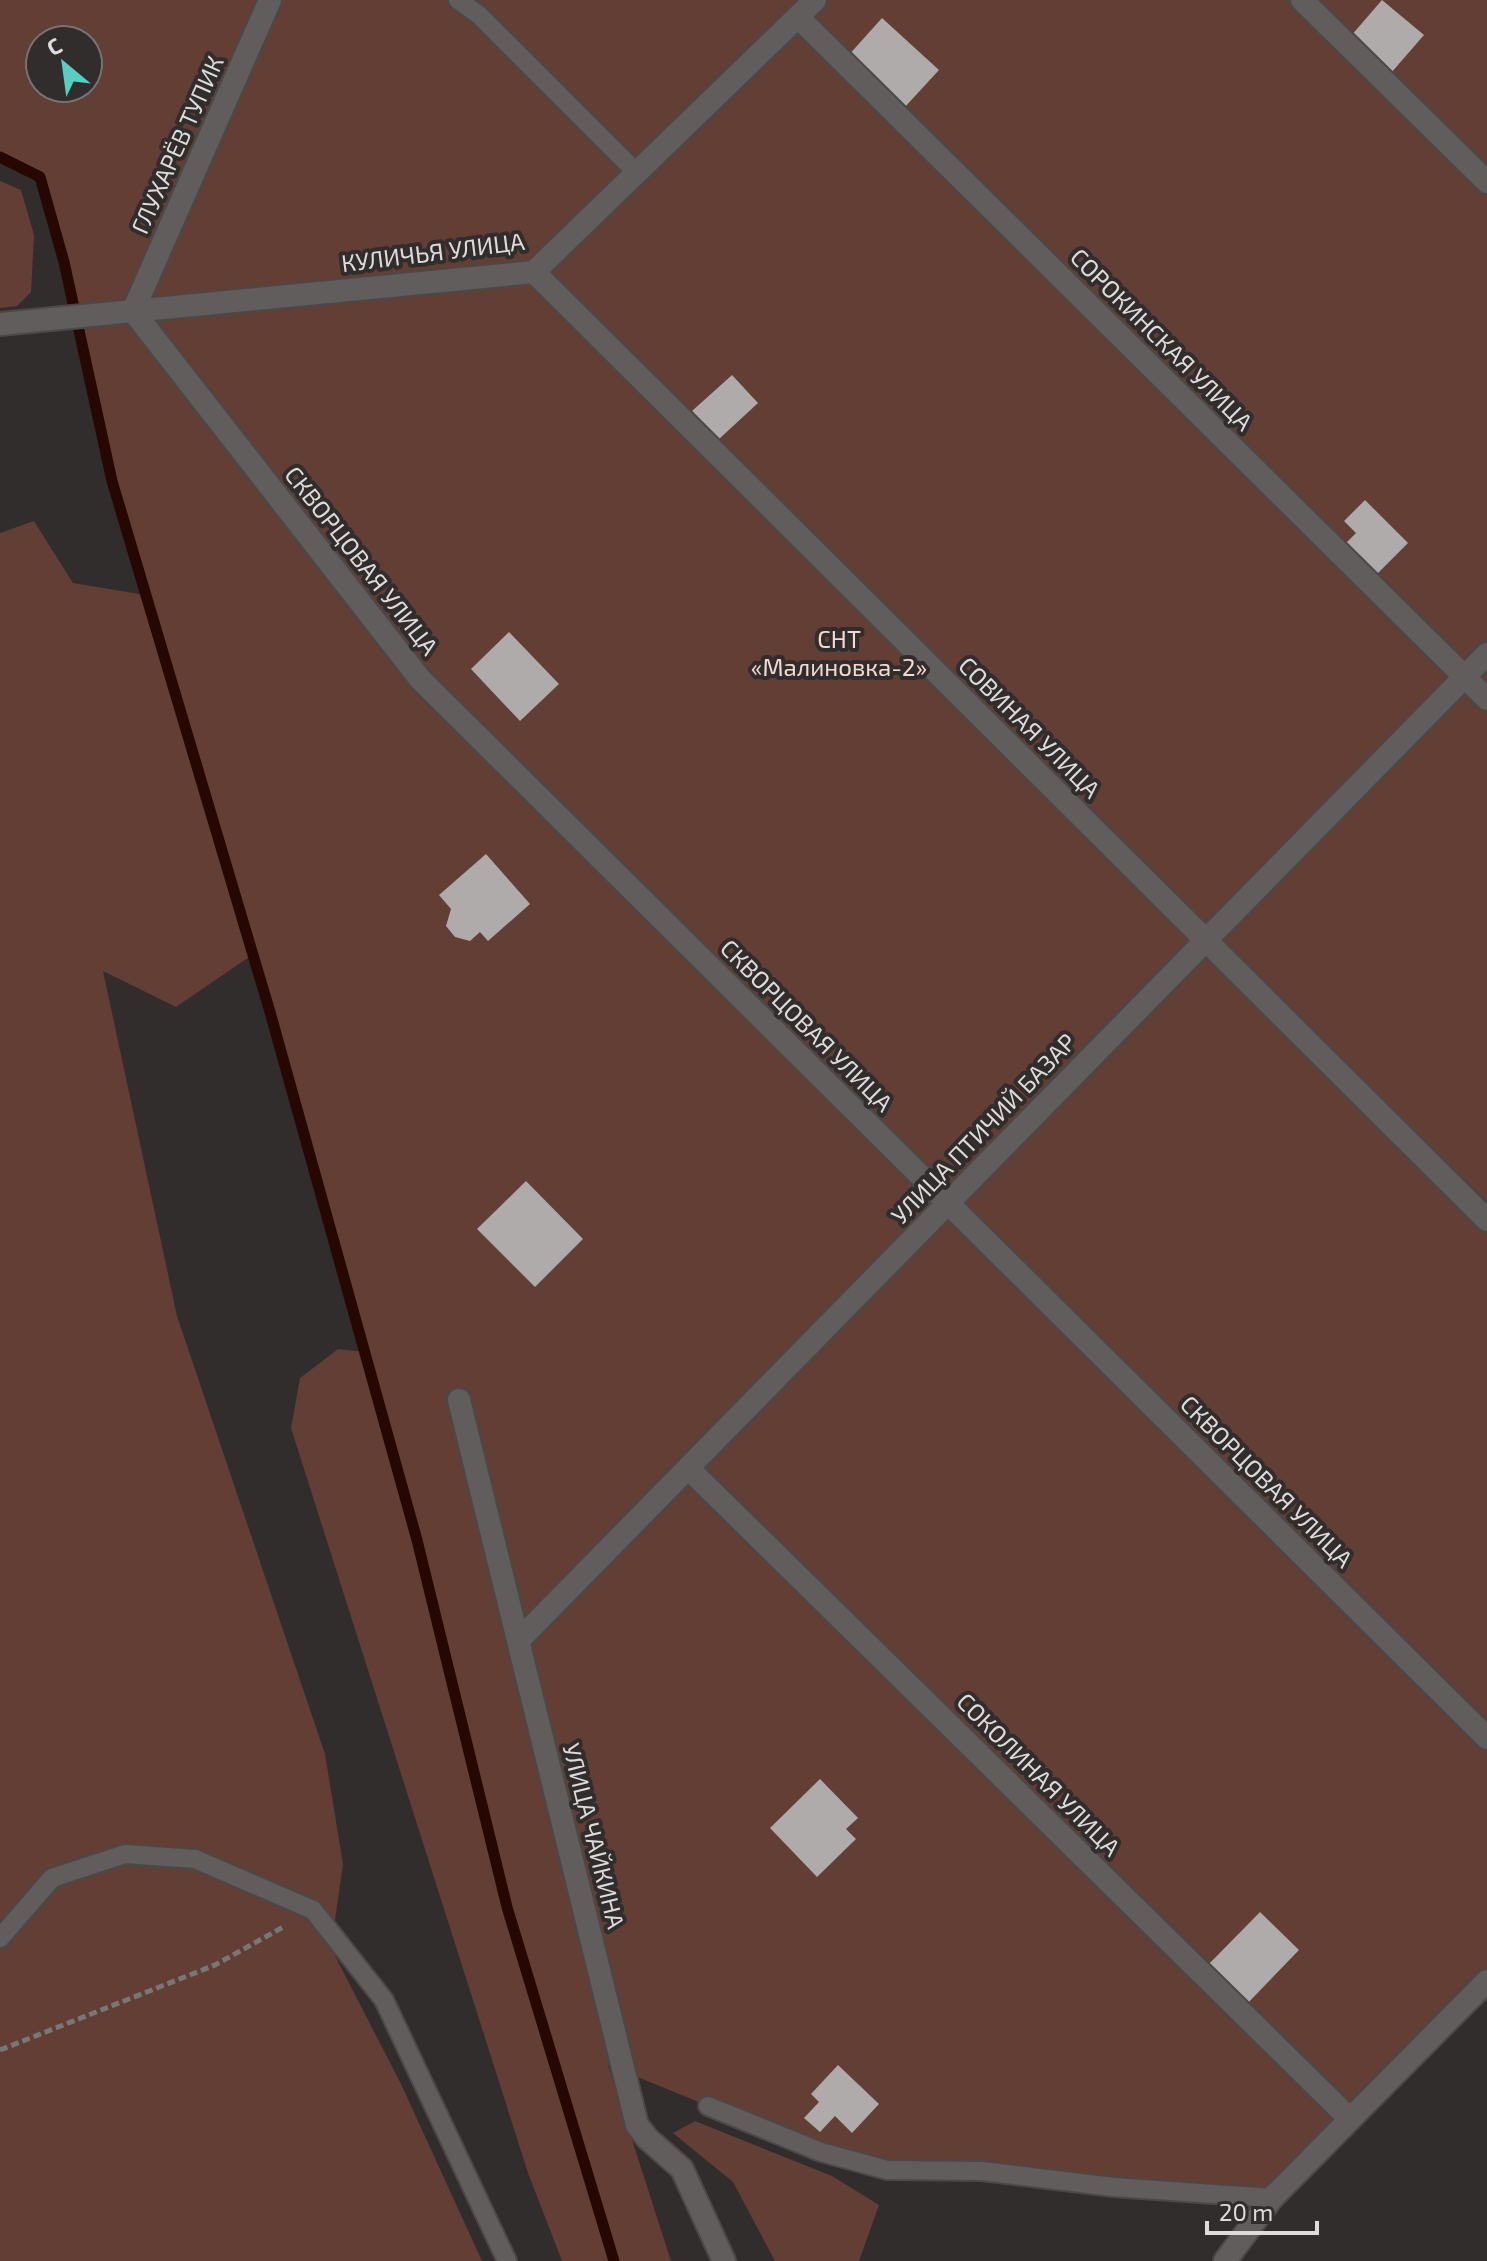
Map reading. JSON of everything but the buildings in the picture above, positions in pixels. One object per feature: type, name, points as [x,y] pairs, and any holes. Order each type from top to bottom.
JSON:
[{"type":"street","name":"ГЛУХАРЁВ ТУПИК","points":[[133,311],[270,0]]},
{"type":"street","name":"КУЛИЧЬЯ УЛИЦА","points":[[0,324],[534,272],[815,0]]},
{"type":"street","points":[[1302,0],[1487,182]]},
{"type":"street","name":"СОРОКИНСКАЯ УЛИЦА","points":[[798,17],[1487,699]]},
{"type":"street","name":"СОВИНАЯ УЛИЦА","points":[[534,272],[1487,1220]]},
{"type":"street","name":"СКВОРЦОВАЯ УЛИЦА","points":[[133,311],[420,679],[1487,1738]]},
{"type":"street","name":"УЛИЦА ПТИЧИЙ БАЗАР","points":[[518,1641],[1487,654]]},
{"type":"street","name":"УЛИЦА ЧАЙКИНА","points":[[459,1400],[637,2125],[688,2178],[710,2235],[724,2261]]},
{"type":"street","name":"СОКОЛИНАЯ УЛИЦА","points":[[688,1468],[1350,2119]]},
{"type":"street","points":[[1225,2261],[1272,2198],[1487,1981]]},
{"type":"lane","points":[[458,0],[479,15],[637,173]]},
{"type":"lane","points":[[0,1938],[52,1878],[125,1854],[195,1859],[313,1910],[384,2000],[507,2261]]},
{"type":"lane","points":[[708,2106],[821,2152],[887,2170],[982,2171],[1113,2187],[1272,2198]]},
{"type":"path","points":[[0,2050],[215,1965],[313,1910]]},
{"type":"green space","name":"СНТ «Малиновка-2»","points":[[0,0],[1487,0],[1487,1981],[1272,2198],[887,2170],[760,2127],[608,2065],[671,2261],[562,2261],[528,2173],[291,1428],[300,1378],[338,1349],[364,1352],[252,955],[176,1007],[103,971],[177,1316],[325,1754],[343,1864],[331,1948],[401,2084],[482,2261],[0,2261],[0,533],[34,521],[73,583],[145,595],[112,481],[64,262],[40,177],[0,157]]},
{"type":"green space","points":[[0,181],[21,190],[34,235],[31,292],[17,306],[0,308]]},
{"type":"green space","points":[[695,2121],[832,2176],[879,2205],[859,2261],[775,2261],[733,2182],[673,2133]]},
{"type":"waterway","points":[[0,157],[40,177],[64,262],[112,481],[270,1012],[417,1540],[507,1907],[614,2261]]}]
